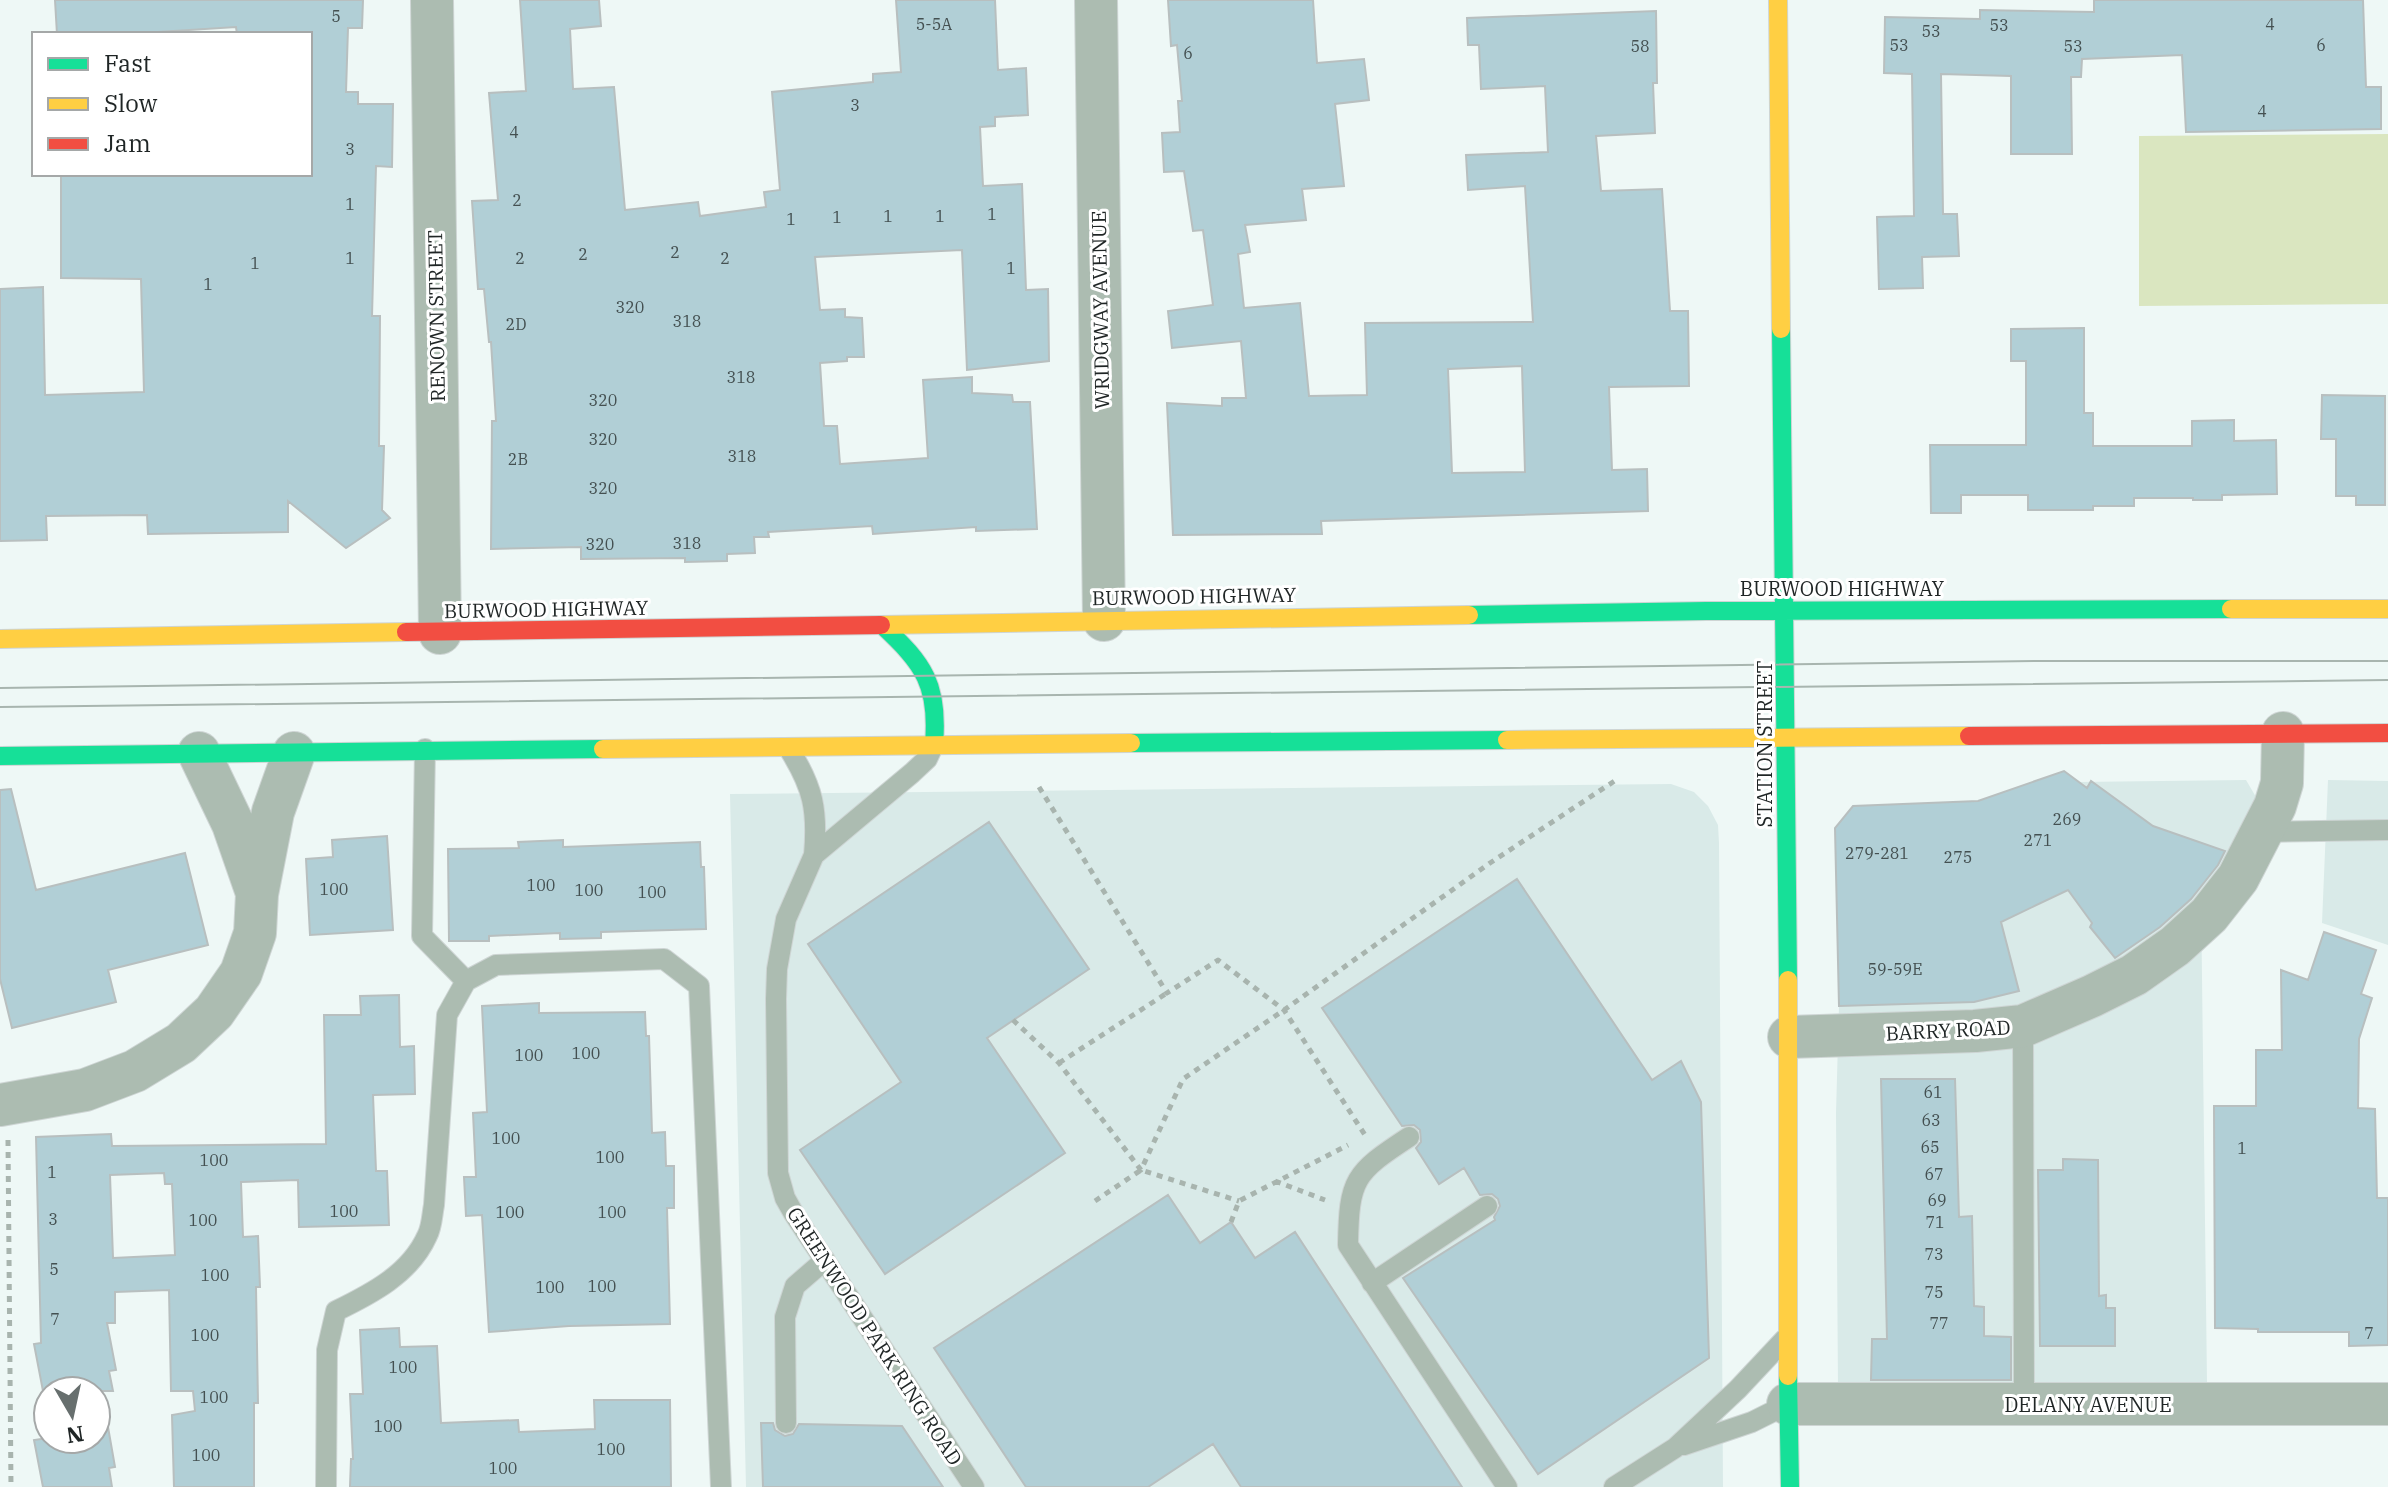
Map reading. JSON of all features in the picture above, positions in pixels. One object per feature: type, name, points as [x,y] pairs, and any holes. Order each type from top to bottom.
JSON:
[{"type":"main road","name":"STATION STREET","points":[[1778,0],[1787,738],[1790,1487]]},
{"type":"main road","name":"BURWOOD HIGHWAY","points":[[0,639],[1784,611],[2388,609]]},
{"type":"main road","points":[[882,625],[911,651],[930,677],[938,716],[934,744]]},
{"type":"main road","points":[[0,756],[934,744],[2388,733]]},
{"type":"street","name":"RENOWN STREET","points":[[432,0],[440,633]]},
{"type":"street","name":"WRIDGWAY AVENUE","points":[[1096,0],[1104,620]]},
{"type":"street","name":"BARRY ROAD","points":[[1789,1037],[1975,1031],[2023,1026],[2120,982],[2175,946],[2209,915],[2238,878],[2275,806],[2282,783],[2283,733]]},
{"type":"street","points":[[199,753],[233,824],[257,894]]},
{"type":"street","points":[[4,1121],[135,1071],[181,1043],[214,1012],[241,973],[255,933],[257,894],[273,812],[294,753]]},
{"type":"street","name":"DELANY AVENUE","points":[[1788,1404],[2388,1404]]},
{"type":"lane","points":[[814,855],[912,773],[927,759],[934,744]]},
{"type":"lane","points":[[789,748],[809,783],[814,800],[814,855]]},
{"type":"lane","points":[[425,749],[422,936],[466,981]]},
{"type":"lane","points":[[2261,832],[2388,830]]},
{"type":"lane","name":"GREENWOOD PARK RING ROAD","points":[[814,855],[789,909],[779,955],[776,999],[778,1173],[785,1198],[974,1487]]},
{"type":"lane","points":[[326,1487],[327,1350],[336,1311],[376,1292],[408,1264],[428,1236],[434,1205],[447,1015],[466,981],[496,965],[664,959],[699,986],[721,1487]]},
{"type":"lane","points":[[2023,1026],[2024,1404]]},
{"type":"lane","points":[[1409,1137],[1369,1163],[1355,1185],[1348,1209],[1348,1245],[1507,1487]]},
{"type":"lane","points":[[1372,1283],[1487,1206]]},
{"type":"lane","points":[[786,1423],[785,1317],[795,1286],[825,1260]]},
{"type":"lane","points":[[1614,1487],[1675,1448],[1738,1389],[1787,1337]]},
{"type":"lane","points":[[1675,1448],[1752,1422],[1788,1404]]},
{"type":"path","points":[[1095,1201],[1141,1170],[1183,1079],[1490,863],[1616,780]]},
{"type":"path","points":[[1039,787],[1167,993]]},
{"type":"path","points":[[1059,1063],[1218,960],[1284,1010],[1366,1136],[1239,1201],[1231,1222]]},
{"type":"path","points":[[1013,1020],[1059,1063],[1141,1170],[1239,1201]]},
{"type":"path","points":[[4,1121],[11,1487]]},
{"type":"path","points":[[1274,1181],[1326,1201]]},
{"type":"shaded area","points":[[2064,771],[2078,782],[2246,780],[2256,797],[2229,852],[2201,895],[2207,1383],[1838,1388],[1836,1113],[1839,1006],[1835,828],[1854,806],[1978,801]]},
{"type":"shaded area","points":[[2328,780],[2388,781],[2388,945],[2322,923]]},
{"type":"shaded area","points":[[1671,784],[1694,792],[1708,806],[1718,825],[1723,1487],[746,1487],[730,794]]},
{"type":"green space","points":[[2388,134],[2388,304],[2139,306],[2139,136]]},
{"type":"building","points":[[55,0],[363,0],[362,28],[348,28],[346,92],[358,92],[358,104],[393,104],[392,167],[376,166],[372,316],[380,316],[379,446],[384,446],[382,510],[390,518],[346,548],[288,501],[288,532],[148,534],[147,515],[46,516],[47,540],[0,541],[0,289],[43,287],[45,395],[144,392],[141,279],[61,278],[61,176],[312,176],[312,32],[237,32],[236,27],[157,32],[57,32]]},
{"type":"building","points":[[520,0],[599,0],[601,26],[570,29],[573,89],[614,87],[625,210],[698,202],[700,216],[766,207],[764,192],[780,190],[772,92],[873,82],[873,74],[901,72],[896,0],[995,0],[998,70],[1026,68],[1028,115],[995,117],[995,126],[980,127],[983,186],[1022,184],[1026,290],[1048,289],[1049,361],[967,370],[962,250],[815,257],[820,310],[845,309],[845,317],[862,318],[864,357],[820,363],[824,426],[837,426],[840,464],[928,458],[923,380],[972,377],[972,393],[1012,395],[1013,402],[1030,402],[1037,529],[976,531],[976,527],[873,534],[872,526],[768,532],[769,537],[754,537],[755,553],[727,554],[727,561],[685,562],[685,558],[581,559],[581,547],[491,549],[492,421],[496,421],[491,342],[484,289],[478,289],[472,201],[498,200],[489,93],[526,91]]},
{"type":"building","points":[[1168,0],[1313,0],[1317,63],[1364,59],[1369,100],[1335,104],[1344,186],[1302,189],[1306,220],[1245,225],[1250,252],[1238,254],[1244,308],[1300,303],[1309,396],[1367,395],[1365,323],[1533,322],[1525,186],[1468,190],[1466,155],[1548,152],[1545,86],[1481,89],[1479,45],[1468,45],[1467,18],[1656,11],[1657,83],[1653,83],[1655,133],[1596,136],[1601,191],[1662,189],[1670,311],[1688,311],[1689,386],[1609,387],[1612,470],[1647,469],[1648,511],[1321,521],[1322,534],[1173,535],[1167,403],[1222,406],[1222,398],[1246,398],[1241,341],[1172,348],[1168,311],[1213,305],[1203,230],[1193,231],[1184,171],[1164,172],[1162,133],[1180,132],[1178,101],[1182,101],[1177,45],[1171,46]],"holes":[[[1522,366],[1525,472],[1452,473],[1448,369]]]},
{"type":"building","points":[[2094,0],[2363,0],[2366,87],[2381,87],[2381,129],[2186,132],[2182,55],[2082,59],[2081,77],[2071,77],[2072,154],[2011,154],[2011,76],[1941,74],[1943,214],[1957,214],[1959,256],[1922,257],[1923,288],[1879,289],[1877,217],[1914,216],[1912,74],[1884,73],[1885,17],[1980,19],[1980,10],[2094,12]]},
{"type":"building","points":[[2084,328],[2084,413],[2093,413],[2093,446],[2192,446],[2192,421],[2234,420],[2234,441],[2276,440],[2277,494],[2222,495],[2222,500],[2134,498],[2134,506],[2093,506],[2093,510],[2028,510],[2028,495],[1961,495],[1961,513],[1931,513],[1930,445],[2026,445],[2026,361],[2011,361],[2011,329]]},
{"type":"building","points":[[2322,395],[2385,396],[2385,505],[2356,505],[2356,496],[2336,496],[2336,439],[2321,439]]},
{"type":"building","points":[[2064,771],[2087,788],[2091,781],[2153,826],[2225,851],[2218,865],[2191,899],[2160,927],[2115,958],[2090,927],[2092,923],[2068,890],[2001,922],[2019,991],[1974,1002],[1839,1006],[1835,828],[1853,806],[1978,801]]},
{"type":"building","points":[[11,789],[36,890],[185,853],[208,945],[108,970],[116,1002],[12,1028],[0,979],[0,790]]},
{"type":"building","points":[[989,822],[1089,969],[987,1038],[1065,1153],[885,1274],[800,1150],[901,1082],[808,944]]},
{"type":"building","points":[[387,836],[393,930],[310,935],[306,859],[333,857],[332,840]]},
{"type":"building","points":[[563,840],[563,847],[700,842],[706,929],[601,932],[601,938],[560,939],[560,933],[489,936],[489,941],[449,941],[448,849],[519,848],[518,842]]},
{"type":"building","points":[[1517,879],[1652,1080],[1681,1061],[1701,1102],[1709,1358],[1538,1474],[1403,1278],[1495,1220],[1500,1206],[1498,1199],[1492,1194],[1480,1195],[1464,1168],[1439,1184],[1416,1148],[1421,1142],[1420,1130],[1414,1125],[1402,1126],[1322,1008]]},
{"type":"building","points":[[2324,932],[2376,950],[2361,994],[2372,998],[2359,1039],[2358,1108],[2375,1109],[2377,1198],[2388,1198],[2388,1345],[2349,1346],[2349,1332],[2258,1332],[2258,1329],[2215,1328],[2214,1106],[2256,1106],[2256,1050],[2282,1050],[2281,970],[2308,980]]},
{"type":"building","points":[[399,995],[400,1047],[414,1046],[415,1094],[373,1095],[376,1171],[387,1171],[389,1225],[299,1227],[298,1180],[241,1182],[243,1237],[258,1236],[260,1287],[256,1287],[258,1403],[254,1403],[254,1487],[174,1487],[172,1415],[195,1411],[193,1391],[171,1391],[169,1290],[115,1292],[115,1323],[107,1323],[116,1370],[109,1371],[110,1375],[40,1375],[34,1344],[41,1343],[36,1137],[111,1134],[112,1146],[326,1144],[324,1015],[361,1015],[360,996]],"holes":[[[164,1173],[165,1184],[172,1184],[175,1255],[113,1258],[110,1175]]]},
{"type":"building","points":[[539,1003],[539,1013],[645,1012],[646,1036],[649,1036],[652,1133],[665,1132],[666,1166],[674,1166],[674,1208],[667,1208],[670,1324],[569,1326],[489,1332],[482,1215],[466,1216],[464,1177],[476,1177],[473,1113],[487,1112],[482,1006]]},
{"type":"building","points":[[1881,1079],[1955,1079],[1959,1217],[1972,1216],[1974,1306],[1984,1307],[1984,1336],[2011,1337],[2011,1380],[1871,1380],[1872,1339],[1887,1339]]},
{"type":"building","points":[[2063,1159],[2098,1160],[2099,1296],[2106,1295],[2106,1308],[2115,1308],[2115,1346],[2040,1346],[2038,1170],[2063,1170]]},
{"type":"building","points":[[1168,1195],[1200,1243],[1231,1222],[1255,1258],[1295,1232],[1462,1487],[1241,1487],[1213,1444],[1148,1487],[1026,1487],[934,1348]]},
{"type":"building","points":[[399,1328],[400,1347],[437,1346],[441,1423],[518,1420],[519,1432],[595,1429],[594,1400],[670,1400],[671,1487],[350,1487],[353,1459],[350,1394],[363,1394],[360,1330]]},
{"type":"building","points":[[761,1423],[773,1423],[775,1430],[785,1436],[793,1434],[799,1424],[902,1426],[943,1487],[763,1487]]},
{"type":"building","points":[[112,1450],[115,1467],[109,1468],[112,1487],[43,1487],[37,1455],[112,1455]]},
{"type":"tram line","points":[[0,688],[2037,661],[2388,661]]},
{"type":"tram line","points":[[0,707],[2388,680]]},
{"type":"traffic: fast","points":[[1781,329],[1788,980]]},
{"type":"traffic: fast","points":[[1469,615],[2231,609]]},
{"type":"traffic: fast","points":[[882,625],[909,652],[926,677],[934,706],[934,744]]},
{"type":"traffic: fast","points":[[1131,743],[1507,740]]},
{"type":"traffic: fast","points":[[0,756],[603,749]]},
{"type":"traffic: fast","points":[[1788,1376],[1790,1487]]},
{"type":"traffic: slow","points":[[1778,0],[1781,329]]},
{"type":"traffic: slow","points":[[2231,609],[2388,609]]},
{"type":"traffic: slow","points":[[881,625],[1469,615]]},
{"type":"traffic: slow","points":[[0,639],[406,632]]},
{"type":"traffic: slow","points":[[1507,740],[1969,736]]},
{"type":"traffic: slow","points":[[603,749],[1131,743]]},
{"type":"traffic: slow","points":[[1788,980],[1788,1376]]},
{"type":"traffic: jam","points":[[406,632],[881,625]]},
{"type":"traffic: jam","points":[[1969,736],[2388,733]]}]
